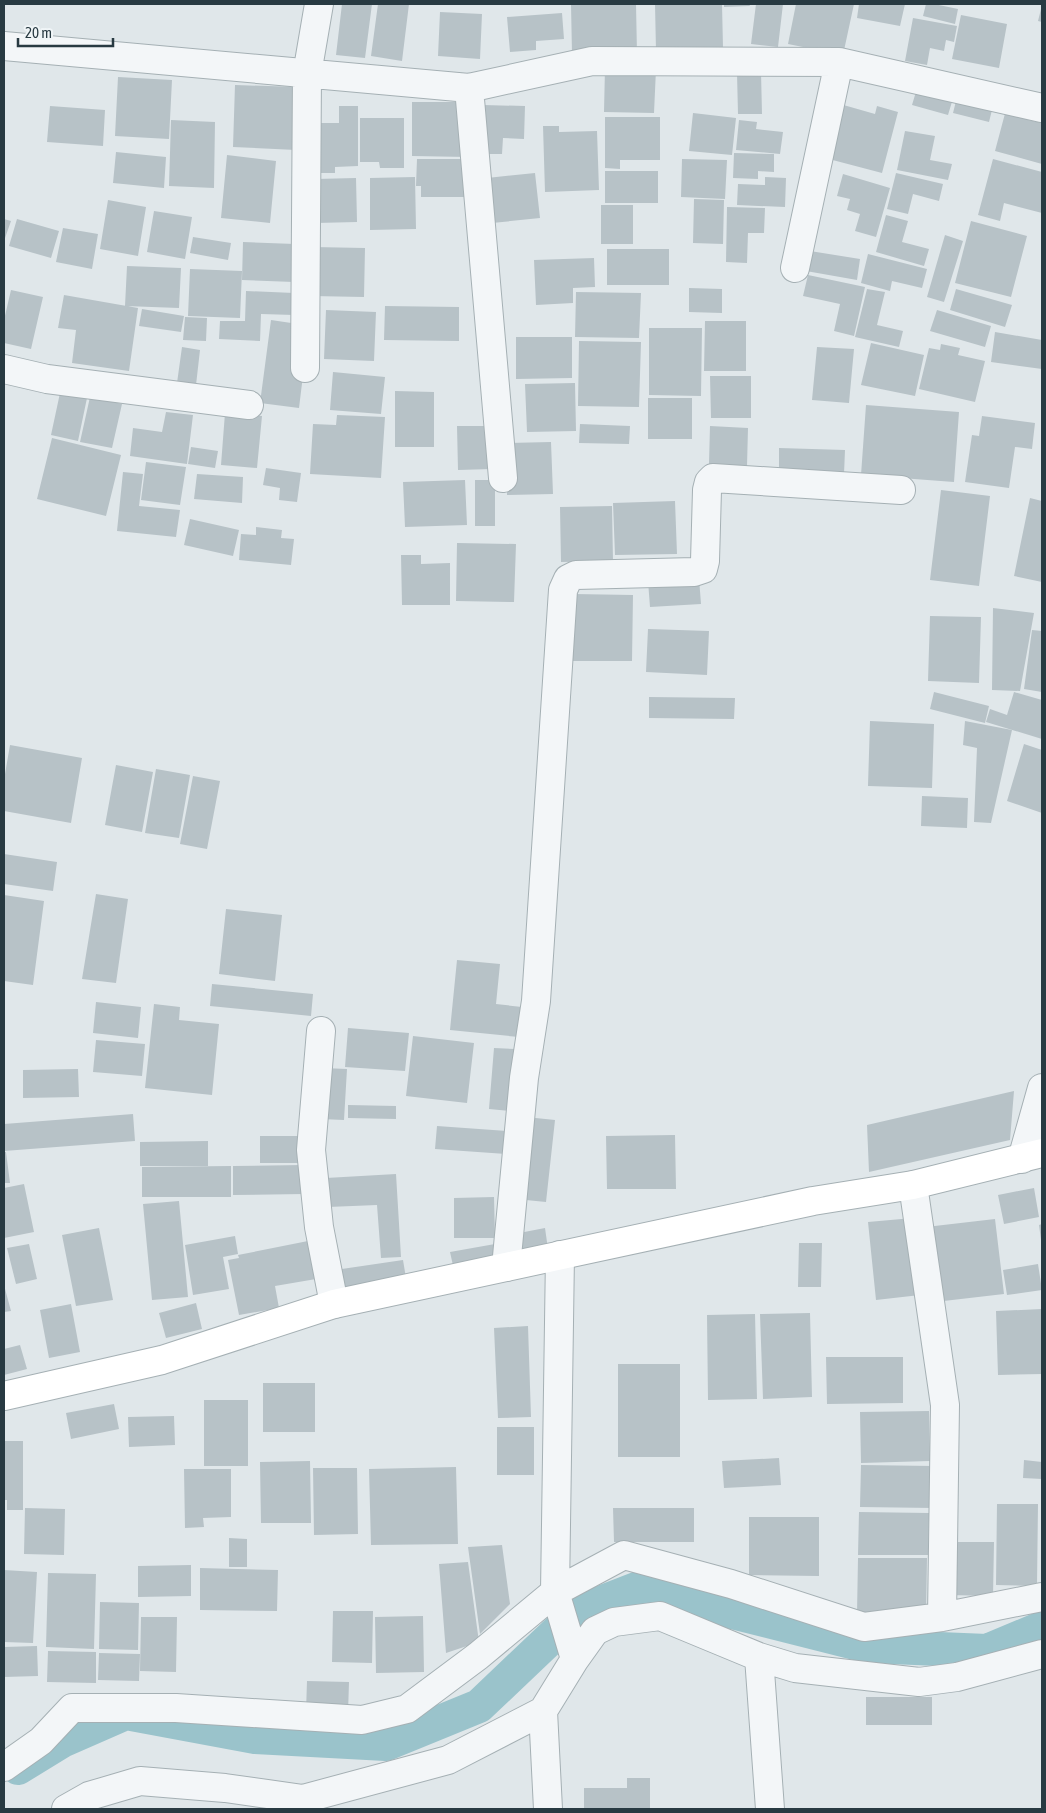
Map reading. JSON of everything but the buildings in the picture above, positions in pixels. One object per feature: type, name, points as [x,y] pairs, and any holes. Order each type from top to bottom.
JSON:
[{"type":"street","points":[[305,368],[307,74],[318,4]]},
{"type":"street","points":[[4,46],[469,88],[592,60],[839,62],[1042,108]]},
{"type":"street","points":[[794,268],[839,62]]},
{"type":"street","points":[[469,88],[502,478]]},
{"type":"street","points":[[4,369],[47,379],[250,405]]},
{"type":"street","points":[[506,1267],[524,1078],[536,1001],[563,590],[568,579],[576,576],[694,572],[703,569],[705,561],[707,490],[709,482],[713,478],[901,490]]},
{"type":"street","points":[[321,1031],[311,1150],[319,1227],[334,1304]]},
{"type":"street","points":[[4,1396],[162,1360],[334,1304],[813,1200],[913,1185],[1032,1156],[1042,1088]]},
{"type":"street","points":[[913,1185],[945,1405],[942,1617]]},
{"type":"street","points":[[560,1255],[555,1592],[575,1658]]},
{"type":"street","points":[[4,1767],[41,1741],[72,1708],[176,1708],[362,1720],[407,1709],[478,1656],[555,1592],[624,1555],[731,1584],[864,1627],[942,1617],[1042,1597]]},
{"type":"street","points":[[66,1809],[89,1796],[140,1781],[225,1788],[304,1804],[448,1760],[543,1711],[575,1658],[595,1631],[614,1622],[660,1616],[759,1658],[795,1668],[919,1682],[957,1677],[1042,1654]]},
{"type":"street","points":[[759,1658],[770,1809]]},
{"type":"street","points":[[543,1711],[548,1809]]},
{"type":"waterway","points":[[18,1768],[62,1741],[126,1713],[255,1737],[386,1744],[479,1706],[579,1611],[641,1587],[867,1646],[987,1651],[1042,1628]]}]
